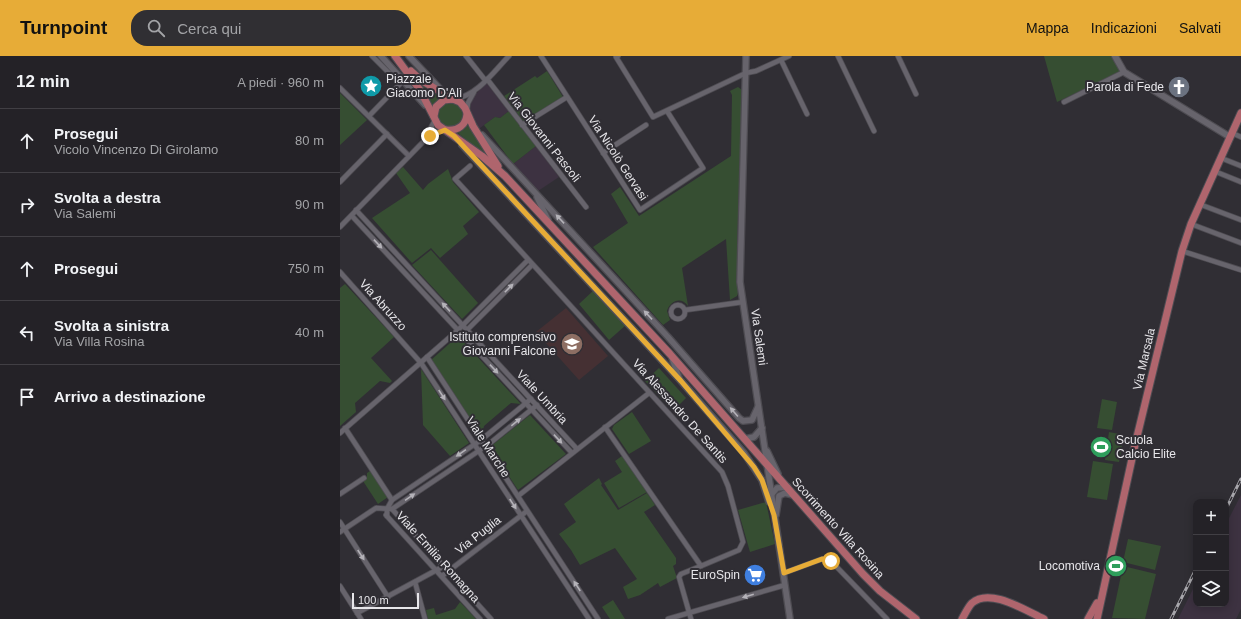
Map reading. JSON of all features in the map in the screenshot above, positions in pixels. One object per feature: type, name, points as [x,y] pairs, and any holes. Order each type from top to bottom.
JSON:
[{"type":"main road","points":[[1115,56],[1124,72],[1231,135]]},
{"type":"main road","points":[[397,58],[417,84],[438,125],[482,156],[505,176]]},
{"type":"main road","points":[[397,58],[421,80],[460,102],[490,155],[505,176]]},
{"type":"main road","points":[[434,117],[438,104],[450,97]]},
{"type":"main road","points":[[446,130],[451,131],[461,127],[464,123],[466,113]]},
{"type":"main road","name":"Via Marsala","points":[[1097,619],[1101,592],[1182,251],[1191,224],[1241,113]]},
{"type":"main road","name":"Scorrimento Villa Rosina","points":[[505,176],[670,354],[863,574],[880,591],[916,619]]},
{"type":"main road","points":[[1088,619],[1101,592]]},
{"type":"main road","points":[[962,619],[966,615],[970,606],[978,599],[990,597],[1044,619]]},
{"type":"street","points":[[369,116],[400,84],[372,56]]},
{"type":"street","points":[[381,56],[434,117],[423,142]]},
{"type":"street","points":[[409,56],[450,97],[467,96],[509,56]]},
{"type":"street","name":"Via Giovanni Pascoli","points":[[466,56],[486,79],[586,207]]},
{"type":"street","name":"Via Nicolò Gervasi","points":[[541,56],[640,210],[703,168],[667,111]]},
{"type":"street","points":[[618,56],[616,57],[653,117],[746,73],[756,71],[789,56]]},
{"type":"street","name":"Via Salemi","points":[[746,56],[740,265],[743,302],[790,619]]},
{"type":"street","points":[[838,56],[874,131]]},
{"type":"street","points":[[898,56],[916,94]]},
{"type":"street","points":[[781,60],[807,114]]},
{"type":"street","points":[[1064,102],[1124,72]]},
{"type":"street","points":[[340,88],[409,156]]},
{"type":"street","points":[[466,113],[468,103],[475,90]]},
{"type":"street","points":[[522,125],[567,97]]},
{"type":"street","points":[[603,153],[646,125]]},
{"type":"street","points":[[473,126],[668,337],[743,422],[752,420],[755,417],[758,405]]},
{"type":"street","points":[[340,227],[423,142],[437,132],[446,130]]},
{"type":"street","points":[[340,182],[387,134]]},
{"type":"street","points":[[1231,135],[1241,137]]},
{"type":"street","points":[[454,136],[681,381],[754,467],[762,480],[774,515]]},
{"type":"street","points":[[1220,158],[1241,166]]},
{"type":"street","name":"Via Alessandro De Santis","points":[[470,166],[455,179],[722,472],[728,486],[743,542],[742,547],[735,553],[701,566]]},
{"type":"street","points":[[1214,172],[1241,182]]},
{"type":"street","points":[[533,190],[551,226]]},
{"type":"street","points":[[1200,204],[1241,220]]},
{"type":"street","name":"Viale Umbria","points":[[356,210],[577,449]]},
{"type":"street","name":"Viale Umbria","points":[[352,216],[572,453]]},
{"type":"street","points":[[362,227],[368,222]]},
{"type":"street","points":[[1191,224],[1241,243]]},
{"type":"street","points":[[1182,251],[1241,270]]},
{"type":"street","points":[[390,258],[396,253]]},
{"type":"street","points":[[392,500],[342,431],[458,330],[528,260]]},
{"type":"street","points":[[462,335],[532,265]]},
{"type":"street","name":"Via Abruzzo","points":[[340,272],[412,351],[424,360]]},
{"type":"street","points":[[422,292],[428,287]]},
{"type":"street","points":[[495,293],[499,298]]},
{"type":"street","points":[[684,310],[743,302]]},
{"type":"street","points":[[670,354],[681,381]]},
{"type":"street","name":"Viale Marche","points":[[424,360],[434,368],[598,619]]},
{"type":"street","name":"Viale Marche","points":[[424,360],[478,451],[588,619]]},
{"type":"street","points":[[518,496],[649,393]]},
{"type":"street","points":[[387,516],[392,500],[481,440],[531,399]]},
{"type":"street","points":[[342,530],[376,508],[390,509],[478,451],[537,405]]},
{"type":"street","points":[[605,427],[701,566],[680,574],[679,577],[692,619]]},
{"type":"street","points":[[745,439],[754,437],[762,428]]},
{"type":"street","points":[[763,440],[770,460],[786,485],[776,488],[771,495]]},
{"type":"street","points":[[340,494],[364,478]]},
{"type":"street","points":[[776,527],[776,503],[778,496],[785,493],[796,496]]},
{"type":"street","name":"Viale Emilia Romagna","points":[[380,508],[480,619]]},
{"type":"street","name":"Viale Emilia Romagna","points":[[390,509],[444,566],[491,619]]},
{"type":"street","name":"Via Puglia","points":[[442,576],[527,511]]},
{"type":"street","points":[[340,522],[342,530],[388,597]]},
{"type":"street","points":[[539,543],[546,538]]},
{"type":"street","points":[[542,549],[549,544]]},
{"type":"street","points":[[784,573],[822,559],[831,561],[887,619]]},
{"type":"street","points":[[357,613],[444,566]]},
{"type":"street","points":[[415,582],[425,619]]},
{"type":"street","points":[[668,619],[785,585]]},
{"type":"street","points":[[340,586],[361,619]]},
{"type":"street","points":[[579,605],[586,600]]},
{"type":"shaded area","points":[[486,82],[509,111],[500,118],[495,117],[480,128],[475,124],[470,111],[471,103],[474,96]]},
{"type":"shaded area","points":[[536,146],[559,177],[538,191],[513,164]]},
{"type":"shaded area","name":"Istituto comprensivo Giovanni Falcone","points":[[566,308],[608,356],[579,380],[536,332]]},
{"type":"shaded area","points":[[1241,495],[1241,609],[1236,619],[1178,619],[1193,589],[1193,607],[1229,607],[1229,518]]},
{"type":"green space","points":[[1044,56],[1112,56],[1120,72],[1057,102]]},
{"type":"green space","points":[[547,71],[563,97],[524,122],[504,96],[535,76],[537,78]]},
{"type":"green space","points":[[417,81],[441,97],[432,107]]},
{"type":"green space","points":[[738,87],[742,90],[737,248],[738,293],[737,296],[730,300],[726,239],[682,268],[688,306],[682,301],[673,302],[667,311],[670,320],[663,325],[593,247],[628,223],[611,194],[620,187],[639,216],[731,156],[732,95],[730,91]]},
{"type":"green space","points":[[340,93],[367,120],[340,145]]},
{"type":"green space","points":[[450,102],[459,106],[463,115],[459,124],[450,128],[441,124],[437,115],[441,106]]},
{"type":"green space","points":[[509,111],[536,146],[513,164],[484,125],[495,117],[500,118]]},
{"type":"green space","points":[[468,125],[489,158],[458,133]]},
{"type":"green space","points":[[403,167],[423,190],[428,184],[448,169],[453,182],[479,212],[463,226],[468,234],[440,258],[431,248],[412,263],[372,218],[410,193],[396,173]]},
{"type":"green space","points":[[431,250],[478,303],[462,319],[412,265]]},
{"type":"green space","points":[[345,284],[394,337],[371,358],[392,381],[390,383],[380,381],[355,403],[356,412],[340,426],[340,288]]},
{"type":"green space","points":[[594,290],[626,325],[609,340],[579,304]]},
{"type":"green space","points":[[458,336],[521,404],[511,403],[484,426],[482,436],[431,360]]},
{"type":"green space","points":[[659,368],[686,398],[673,411],[645,381]]},
{"type":"green space","points":[[421,369],[469,443],[450,456],[423,425]]},
{"type":"green space","points":[[1102,399],[1117,402],[1112,430],[1097,428]]},
{"type":"green space","points":[[632,412],[651,441],[629,454],[612,429],[614,425]]},
{"type":"green space","points":[[530,415],[566,454],[518,490],[490,447]]},
{"type":"green space","points":[[1109,432],[1124,435],[1119,462],[1105,460]]},
{"type":"green space","points":[[622,456],[647,492],[619,508],[604,483],[622,472],[615,461]]},
{"type":"green space","points":[[1093,461],[1113,464],[1107,500],[1087,497]]},
{"type":"green space","points":[[370,471],[388,497],[378,504],[363,481],[367,478],[367,473]]},
{"type":"green space","points":[[599,478],[602,484],[601,485],[618,510],[647,493],[655,505],[644,512],[676,558],[676,564],[673,566],[677,578],[660,587],[658,583],[640,595],[628,599],[623,587],[637,579],[615,548],[580,565],[559,534],[576,522],[564,504]]},
{"type":"green space","points":[[766,502],[775,544],[750,552],[738,510]]},
{"type":"green space","points":[[1128,539],[1161,546],[1155,570],[1123,562]]},
{"type":"green space","points":[[1123,566],[1156,574],[1145,619],[1112,618]]},
{"type":"green space","points":[[613,600],[625,619],[610,619],[602,607]]},
{"type":"green space","points":[[460,602],[476,619],[428,619],[426,610],[434,608],[436,615],[455,609]]},
{"type":"railway","points":[[1229,503],[1241,479]]},
{"type":"railway","points":[[1171,619],[1195,571]]},
{"type":"place","name":"Piazzale Giacomo D'Alì","points":[[371,86]]},
{"type":"place","name":"Parola di Fede","points":[[1179,87]]},
{"type":"place","name":"Istituto comprensivo Giovanni Falcone","points":[[572,344]]},
{"type":"place","name":"Scuola Calcio Elite","points":[[1101,447]]},
{"type":"place","name":"Locomotiva","points":[[1116,566]]},
{"type":"place","name":"EuroSpin","points":[[755,575]]},
{"type":"route","points":[[430,136],[437,132],[446,130],[454,136],[681,381],[744,454],[762,480],[774,515],[784,573],[822,559],[831,561]]}]
